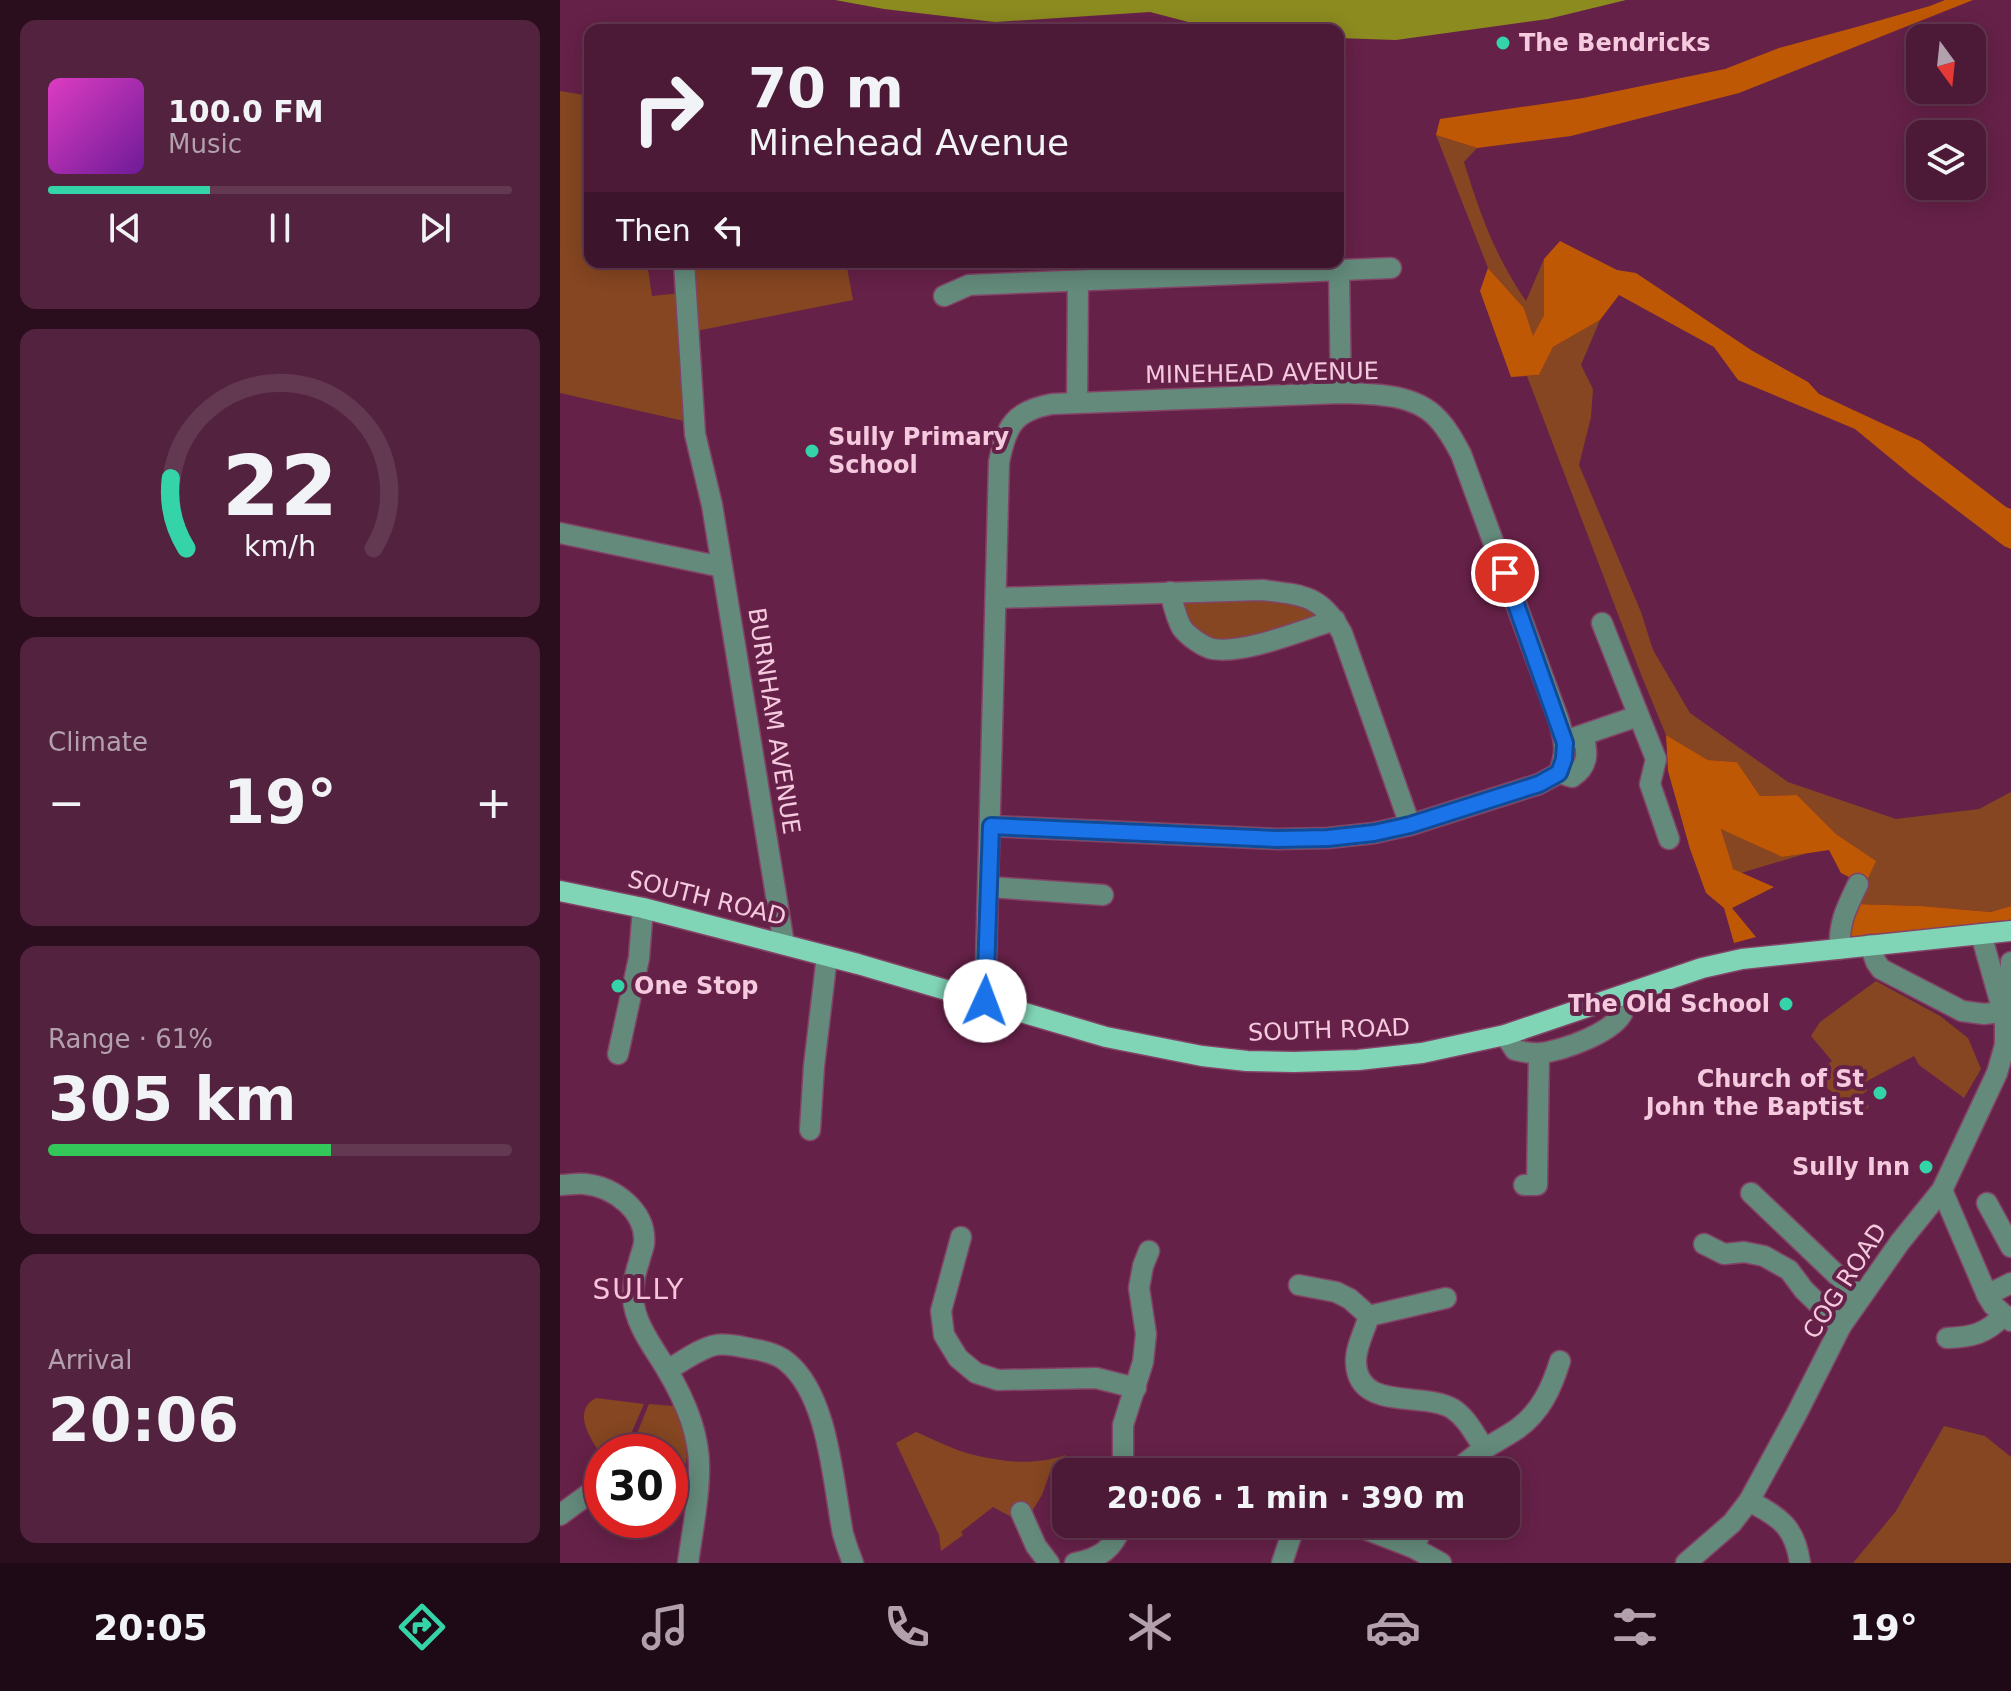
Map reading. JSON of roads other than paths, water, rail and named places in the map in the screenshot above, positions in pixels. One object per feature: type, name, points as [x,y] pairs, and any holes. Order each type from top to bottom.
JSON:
[{"type":"main road","name":"SOUTH ROAD","points":[[560,891],[643,908],[784,944],[1106,1037],[1202,1056],[1247,1061],[1358,1060],[1422,1053],[1505,1035],[1702,968],[1742,959],[2011,931]]},
{"type":"street","name":"BURNHAM AVENUE","points":[[684,268],[695,434],[712,505],[784,944]]},
{"type":"street","points":[[944,296],[969,285],[1391,268]]},
{"type":"street","points":[[1339,270],[1341,393]]},
{"type":"street","points":[[1077,402],[1078,281]]},
{"type":"street","name":"MINEHEAD AVENUE","points":[[985,1001],[999,462],[1011,424],[1037,406],[1341,393],[1377,395],[1416,403],[1435,415],[1461,454],[1574,738]]},
{"type":"street","points":[[560,533],[722,567]]},
{"type":"street","points":[[996,598],[1262,590],[1299,595],[1321,604],[1342,633],[1410,825]]},
{"type":"street","points":[[1170,592],[1182,627],[1209,648],[1227,649],[1255,644],[1335,620]]},
{"type":"street","points":[[1602,623],[1656,759],[1650,784],[1669,839]]},
{"type":"street","points":[[991,826],[1277,839],[1359,835],[1410,825],[1539,784],[1559,773],[1574,738],[1638,716]]},
{"type":"street","points":[[1840,949],[1843,915],[1858,884]]},
{"type":"street","points":[[989,887],[1103,895]]},
{"type":"street","points":[[618,1054],[639,958],[643,908]]},
{"type":"street","name":"COG ROAD","points":[[1981,934],[2000,1001],[2007,1010]]},
{"type":"street","points":[[1870,945],[1881,969],[1962,1011],[1984,1014],[2007,1010]]},
{"type":"street","points":[[810,1130],[827,956]]},
{"type":"street","name":"COG ROAD","points":[[1686,1563],[1732,1523],[1749,1501],[1841,1326],[1900,1242],[1942,1190],[1997,1073],[2005,1045],[2011,962]]},
{"type":"street","points":[[1505,1035],[1515,1050],[1539,1054],[1569,1046],[1603,1031],[1616,1021],[1624,1011],[1623,996]]},
{"type":"street","points":[[1524,1185],[1537,1185],[1539,1054]]},
{"type":"street","points":[[560,1185],[583,1184],[603,1188],[621,1198],[635,1212],[642,1226],[644,1244],[634,1283],[635,1309],[639,1324],[667,1370],[692,1423],[699,1468],[688,1563]]},
{"type":"street","points":[[1942,1190],[1987,1295],[2008,1318],[1967,1338],[1947,1338]]},
{"type":"street","points":[[1751,1193],[1860,1297]]},
{"type":"street","points":[[1987,1203],[2011,1247]]},
{"type":"street","points":[[961,1237],[941,1311],[944,1335],[958,1358],[976,1373],[998,1380],[1096,1378],[1136,1388]]},
{"type":"street","points":[[1704,1244],[1724,1254],[1744,1252],[1764,1256],[1789,1270],[1804,1290],[1841,1326]]},
{"type":"street","points":[[1123,1458],[1123,1425],[1143,1362],[1146,1334],[1139,1288],[1149,1251]]},
{"type":"street","points":[[1987,1295],[2011,1283]]},
{"type":"street","points":[[1299,1285],[1336,1292],[1350,1299],[1369,1316]]},
{"type":"street","points":[[1369,1316],[1446,1298]]},
{"type":"street","points":[[1369,1316],[1356,1364],[1360,1378],[1369,1389],[1387,1397],[1436,1402],[1452,1408],[1465,1420],[1484,1448]]},
{"type":"street","points":[[667,1370],[716,1345],[730,1345],[771,1353],[785,1360],[798,1373],[816,1405],[844,1537],[853,1563]]},
{"type":"street","points":[[1472,1458],[1519,1428],[1539,1408],[1548,1394],[1560,1361]]},
{"type":"street","points":[[688,1489],[698,1490]]},
{"type":"street","points":[[560,1515],[584,1497]]},
{"type":"street","points":[[1749,1501],[1770,1512],[1788,1529],[1798,1545],[1800,1563]]},
{"type":"street","points":[[1021,1512],[1036,1546],[1049,1563]]},
{"type":"street","points":[[1075,1563],[1101,1554],[1118,1538]]},
{"type":"street","points":[[1282,1563],[1290,1538]]},
{"type":"street","points":[[1388,1538],[1441,1563]]},
{"type":"street","points":[[1414,1548],[1418,1538]]},
{"type":"place","name":"The Bendricks","points":[[1503,43]]},
{"type":"place","name":"Sully Primary School","points":[[812,451]]},
{"type":"place","name":"One Stop","points":[[618,986]]},
{"type":"place","name":"The Old School","points":[[1786,1004]]},
{"type":"place","name":"Church of St John the Baptist","points":[[1880,1093]]},
{"type":"place","name":"Sully Inn","points":[[1926,1167]]},
{"type":"district","name":"SULLY","points":[[639,1289]]}]
